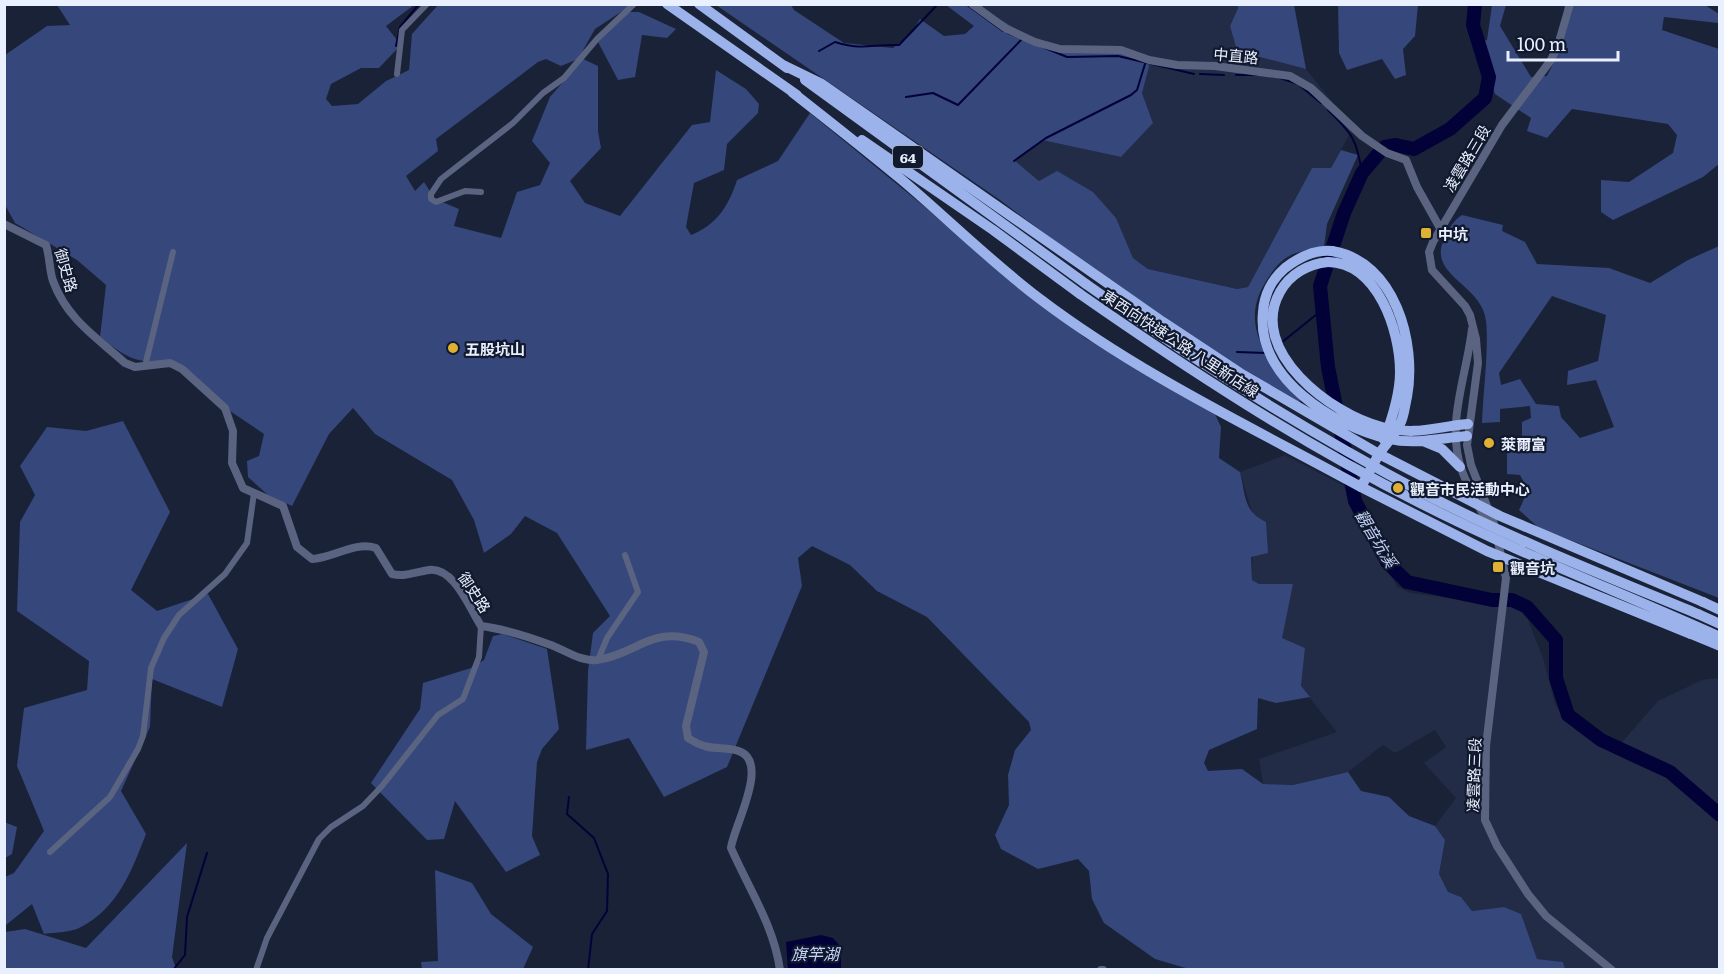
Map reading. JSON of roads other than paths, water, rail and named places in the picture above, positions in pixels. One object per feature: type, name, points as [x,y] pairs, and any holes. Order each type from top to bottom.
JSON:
[{"type":"highway","name":"東西向快速公路 八里新店線","points":[[667,4],[993,230],[1235,386],[1425,493],[1585,568],[1719,624]]},
{"type":"highway","name":"東西向快速公路 八里新店線","points":[[699,4],[1083,289],[1230,395],[1419,503],[1500,542],[1719,637]]},
{"type":"highway","points":[[783,65],[822,84],[1240,374],[1378,454],[1500,516],[1719,610]]},
{"type":"highway","points":[[792,92],[901,179],[984,255],[1040,300],[1097,339],[1158,376],[1361,487],[1487,551],[1719,646]]},
{"type":"highway","points":[[1361,487],[1378,454],[1401,423],[1408,388],[1409,354],[1401,320],[1384,285],[1363,263],[1339,252],[1315,253],[1291,264],[1273,282],[1263,307],[1265,341],[1279,368],[1304,395],[1335,418],[1361,425],[1393,429],[1424,432],[1462,424]]},
{"type":"highway","points":[[1361,425],[1391,439],[1425,442],[1461,436]]},
{"type":"highway","points":[[1425,442],[1442,449],[1461,467]]},
{"type":"street","points":[[397,74],[402,30],[427,4]]},
{"type":"street","points":[[481,192],[465,191],[436,202],[431,199],[430,194],[441,179],[513,123],[543,93],[564,78],[597,39],[634,4]]},
{"type":"street","name":"中直路","points":[[972,4],[1005,28],[1035,42],[1060,49],[1121,51],[1149,60],[1290,76],[1311,88],[1362,136],[1387,153],[1406,160],[1417,187],[1440,228]]},
{"type":"street","name":"凌雲路三段","points":[[1500,544],[1461,467],[1462,424],[1478,363],[1472,324],[1465,306],[1432,270],[1429,252],[1440,228],[1511,111],[1551,60],[1570,4]]},
{"type":"street","name":"御史路","points":[[4,224],[46,245],[52,278],[63,306],[73,318],[125,363],[135,367],[170,363],[182,369],[225,408],[233,431],[232,463],[243,488],[283,506],[297,547],[312,560],[328,559],[366,545],[376,548],[392,574],[402,576],[441,571],[451,579],[481,626],[503,629],[549,644],[585,660],[598,660]]},
{"type":"street","points":[[145,366],[173,252]]},
{"type":"street","name":"凌雲路三段","points":[[1461,436],[1489,507],[1504,558],[1506,592],[1486,746],[1483,805],[1485,820],[1497,846],[1528,894],[1546,916],[1612,969]]},
{"type":"street","points":[[50,852],[111,797],[143,736],[151,668],[164,638],[179,615],[225,574],[247,543],[254,493]]},
{"type":"street","points":[[598,660],[607,638],[638,592],[625,555]]},
{"type":"street","points":[[256,969],[267,938],[319,839],[331,827],[363,806],[382,786],[438,715],[463,699],[479,657],[481,626]]},
{"type":"street","points":[[598,660],[668,635],[693,640],[703,647],[703,660],[686,726],[688,738],[712,750],[738,751],[747,755],[751,762],[745,808],[731,848],[751,893],[767,920],[775,940],[780,969]]},
{"type":"water","name":"旗竿湖","points":[[821,935],[833,938],[841,947],[841,969],[788,969],[786,942]]},
{"type":"waterway","points":[[396,46],[400,27],[419,4]]},
{"type":"waterway","points":[[819,51],[835,42],[860,47],[899,45],[938,4]]},
{"type":"waterway","points":[[966,4],[1003,31]]},
{"type":"waterway","name":"觀音坑溪","points":[[1385,147],[1396,145],[1414,149],[1450,129],[1485,98],[1489,77],[1473,25],[1475,4]]},
{"type":"waterway","points":[[1008,33],[1067,57],[1118,56],[1194,74]]},
{"type":"waterway","points":[[906,97],[933,93],[958,105],[1021,40]]},
{"type":"waterway","points":[[1014,161],[1046,138],[1131,95],[1137,90],[1145,64]]},
{"type":"waterway","points":[[1200,74],[1224,75]]},
{"type":"waterway","points":[[1236,75],[1257,75]]},
{"type":"waterway","points":[[1280,78],[1298,84],[1321,103]]},
{"type":"waterway","points":[[1328,110],[1352,138],[1358,152],[1362,173]]},
{"type":"waterway","name":"觀音坑溪","points":[[1379,153],[1362,173],[1344,213],[1320,286],[1328,367],[1355,501],[1387,562],[1407,582],[1492,600],[1512,600],[1527,607],[1556,640],[1556,678],[1568,715],[1601,740],[1670,772],[1720,815]]},
{"type":"waterway","points":[[1281,343],[1322,310]]},
{"type":"waterway","points":[[1237,352],[1266,353]]},
{"type":"waterway","points":[[569,797],[567,814],[594,838],[608,874],[607,911],[592,934],[588,970]]},
{"type":"waterway","points":[[173,970],[185,955],[187,917],[207,853]]},
{"type":"place","name":"中坑","points":[[1426,233]]},
{"type":"place","name":"五股坑山","points":[[453,348]]},
{"type":"place","name":"萊爾富","points":[[1489,443]]},
{"type":"place","name":"觀音市民活動中心","points":[[1398,488]]},
{"type":"place","name":"觀音坑","points":[[1498,567]]}]
